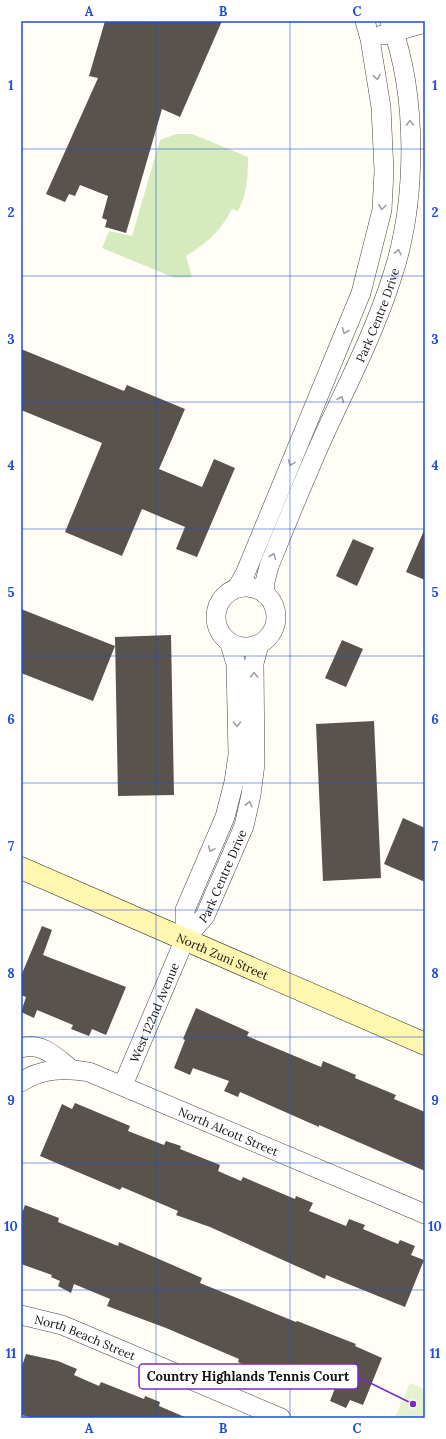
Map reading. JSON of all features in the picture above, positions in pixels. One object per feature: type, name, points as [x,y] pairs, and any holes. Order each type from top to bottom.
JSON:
[{"type":"street","name":"Park Centre Drive","points":[[237,588],[245,574],[361,293],[382,210],[384,171],[381,107],[370,39],[365,21]]},
{"type":"street","points":[[370,39],[392,26],[425,23]]},
{"type":"street","name":"Park Centre Drive","points":[[265,594],[265,582],[269,566],[324,434],[367,342],[392,276],[403,235],[411,165],[410,112],[403,68],[392,26]]},
{"type":"street","points":[[237,588],[252,588],[265,594],[274,606],[276,621],[270,635],[259,645],[249,648],[230,644],[222,637],[217,628],[215,618],[216,608],[221,599],[228,592],[237,588]]},
{"type":"street","name":"Park Centre Drive","points":[[185,939],[185,910],[225,817],[234,782],[238,755],[236,664],[230,644]]},
{"type":"street","name":"Park Centre Drive","points":[[185,939],[205,916],[244,826],[251,795],[255,764],[254,662],[259,645]]},
{"type":"street","name":"North Zuni Street","points":[[21,868],[425,1044]]},
{"type":"street","name":"West 122nd Avenue","points":[[123,1085],[185,939]]},
{"type":"street","points":[[21,1048],[36,1046],[47,1050],[71,1069]]},
{"type":"street","name":"North Alcott Street","points":[[25,1080],[40,1072],[71,1069],[89,1072],[123,1085],[425,1214]]},
{"type":"street","name":"North Beach Street","points":[[21,1315],[62,1325],[281,1418]]},
{"type":"green space","points":[[176,134],[192,134],[248,157],[248,171],[243,198],[238,211],[232,209],[223,224],[213,236],[186,256],[192,277],[175,278],[102,248],[109,231],[132,236],[160,140]]},
{"type":"green space","points":[[410,1383],[425,1389],[425,1418],[395,1418]]},
{"type":"building","points":[[105,21],[222,21],[180,117],[162,109],[126,233],[105,227],[107,220],[102,218],[108,196],[80,185],[75,196],[69,194],[65,202],[46,194],[98,78],[89,76]]},
{"type":"building","points":[[21,349],[124,391],[127,385],[185,409],[159,469],[202,487],[214,459],[235,468],[197,557],[176,549],[185,527],[142,509],[122,556],[65,532],[102,443],[21,410]]},
{"type":"building","points":[[425,528],[425,580],[406,572]]},
{"type":"building","points":[[353,539],[374,548],[357,586],[336,576]]},
{"type":"building","points":[[21,609],[115,646],[93,701],[21,673]]},
{"type":"building","points":[[171,635],[174,795],[118,796],[115,637]]},
{"type":"building","points":[[342,640],[363,649],[346,687],[325,678]]},
{"type":"building","points":[[374,721],[381,878],[323,881],[316,724]]},
{"type":"building","points":[[403,818],[425,828],[425,882],[384,864]]},
{"type":"building","points":[[42,926],[52,930],[43,955],[126,987],[106,1035],[92,1029],[89,1036],[71,1029],[73,1025],[37,1010],[34,1018],[21,1012],[26,997],[21,995],[21,976]]},
{"type":"building","points":[[196,1008],[249,1032],[247,1036],[321,1067],[323,1061],[356,1075],[355,1078],[396,1095],[394,1099],[425,1112],[425,1171],[240,1092],[238,1097],[224,1091],[229,1081],[193,1068],[190,1075],[174,1068],[185,1040],[183,1039]]},
{"type":"building","points":[[75,1103],[130,1126],[128,1131],[164,1145],[166,1141],[181,1146],[180,1149],[220,1165],[218,1171],[241,1181],[243,1177],[295,1199],[296,1196],[313,1203],[309,1211],[346,1226],[349,1219],[365,1225],[363,1229],[398,1244],[400,1240],[415,1246],[411,1255],[424,1260],[405,1307],[326,1275],[325,1279],[210,1227],[176,1215],[178,1211],[122,1187],[120,1190],[40,1156],[62,1104],[72,1109]]},
{"type":"building","points":[[25,1205],[59,1218],[58,1222],[118,1246],[119,1242],[168,1263],[202,1278],[200,1283],[296,1322],[297,1321],[356,1344],[355,1346],[382,1358],[363,1405],[350,1400],[346,1408],[330,1401],[335,1388],[312,1377],[307,1389],[255,1366],[254,1369],[238,1362],[239,1359],[166,1328],[107,1306],[110,1299],[74,1284],[71,1293],[58,1286],[60,1281],[51,1277],[52,1275],[21,1264],[21,1216]]},
{"type":"building","points":[[26,1354],[58,1361],[77,1369],[74,1375],[99,1386],[101,1382],[144,1399],[145,1396],[160,1402],[159,1406],[187,1418],[34,1418],[21,1415],[21,1369]]},
{"type":"place","name":"Country Highlands Tennis Court","points":[[413,1404]]}]
